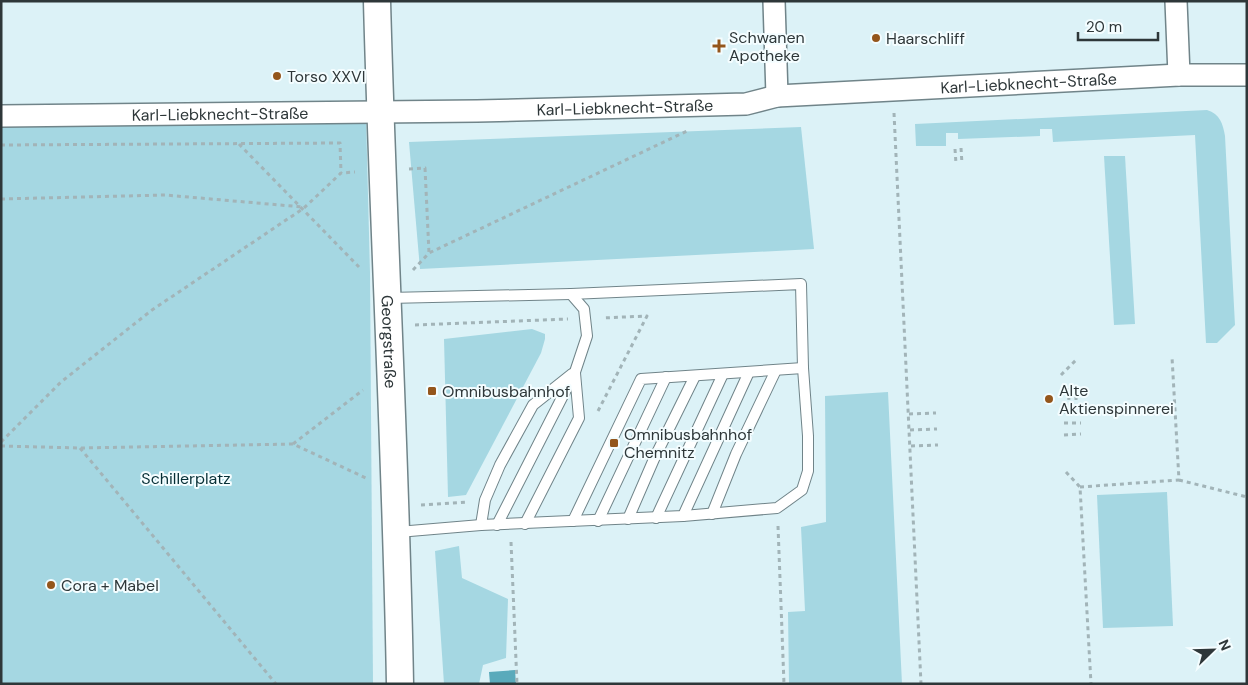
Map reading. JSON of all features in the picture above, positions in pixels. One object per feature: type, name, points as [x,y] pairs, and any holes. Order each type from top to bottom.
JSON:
[{"type":"street","name":"Georgstraße","points":[[377,1],[390,370],[398,532],[400,684]]},
{"type":"street","points":[[774,1],[777,96]]},
{"type":"street","points":[[1176,1],[1179,75]]},
{"type":"street","name":"Karl-Liebknecht-Straße","points":[[1,116],[477,111],[746,104],[777,96],[1179,75],[1247,75]]},
{"type":"lane","points":[[388,298],[570,294],[801,284],[803,368],[808,436],[808,471],[802,490],[777,508],[656,518],[481,525],[398,532]]},
{"type":"lane","points":[[497,525],[575,372],[587,336],[584,309],[570,294]]},
{"type":"lane","points":[[573,521],[642,379],[803,368]]},
{"type":"lane","points":[[712,514],[736,454],[776,370]]},
{"type":"lane","points":[[525,524],[579,418],[575,372]]},
{"type":"lane","points":[[481,525],[485,500],[500,465],[533,405],[575,372]]},
{"type":"lane","points":[[683,516],[749,372]]},
{"type":"lane","points":[[656,518],[723,374]]},
{"type":"lane","points":[[628,519],[654,459],[695,376]]},
{"type":"lane","points":[[598,521],[666,377]]},
{"type":"path","points":[[388,298],[429,253],[587,176],[693,128]]},
{"type":"path","points":[[896,129],[921,684]]},
{"type":"path","points":[[1,145],[340,143],[340,173]]},
{"type":"path","points":[[239,144],[304,208],[417,327],[647,316],[594,418]]},
{"type":"path","points":[[955,149],[956,164]]},
{"type":"path","points":[[1,442],[60,382],[152,310],[304,208],[340,173],[425,168],[429,253]]},
{"type":"path","points":[[1,199],[165,195],[304,208]]},
{"type":"path","points":[[1172,357],[1179,480]]},
{"type":"path","points":[[1061,375],[1076,360]]},
{"type":"path","points":[[293,444],[390,370]]},
{"type":"path","points":[[1068,388],[1069,401]]},
{"type":"path","points":[[909,414],[936,413]]},
{"type":"path","points":[[910,430],[937,429]]},
{"type":"path","points":[[1064,435],[1081,434]]},
{"type":"path","points":[[1,446],[80,448],[293,444],[396,492]]},
{"type":"path","points":[[911,446],[938,445]]},
{"type":"path","points":[[80,448],[276,684]]},
{"type":"path","points":[[1066,472],[1080,487],[1090,684]]},
{"type":"path","points":[[1080,487],[1179,480],[1247,497]]},
{"type":"path","points":[[778,524],[784,684]]},
{"type":"path","points":[[511,541],[518,684]]},
{"type":"green space","points":[[1207,110],[1215,114],[1220,120],[1225,136],[1235,325],[1217,343],[1206,343],[1195,135],[1053,142],[1052,129],[1040,129],[1040,136],[958,139],[958,133],[946,133],[946,146],[916,146],[915,124]]},
{"type":"green space","name":"Schillerplatz","points":[[366,117],[370,273],[373,684],[1,684],[1,124]]},
{"type":"green space","points":[[801,127],[814,249],[420,269],[409,142]]},
{"type":"green space","points":[[1104,156],[1125,156],[1135,324],[1114,325]]},
{"type":"green space","points":[[532,329],[545,334],[541,353],[466,495],[448,497],[444,339]]},
{"type":"green space","points":[[888,392],[902,684],[789,684],[788,612],[805,611],[801,527],[826,522],[825,396]]},
{"type":"green space","points":[[1167,492],[1173,626],[1103,628],[1097,495]]},
{"type":"green space","points":[[459,546],[462,578],[508,599],[506,658],[483,665],[479,684],[444,684],[435,551]]},
{"type":"shaded area","points":[[515,670],[516,684],[490,684],[489,672]]},
{"type":"place","name":"Haarschliff","points":[[876,38]]},
{"type":"place","name":"Schwanen Apotheke","points":[[719,46]]},
{"type":"place","name":"Torso XXVI","points":[[277,76]]},
{"type":"place","name":"Omnibusbahnhof","points":[[432,391]]},
{"type":"place","name":"Alte Aktienspinnerei","points":[[1049,399]]},
{"type":"place","name":"Omnibusbahnhof Chemnitz","points":[[614,443]]},
{"type":"place","name":"Cora + Mabel","points":[[51,585]]}]
